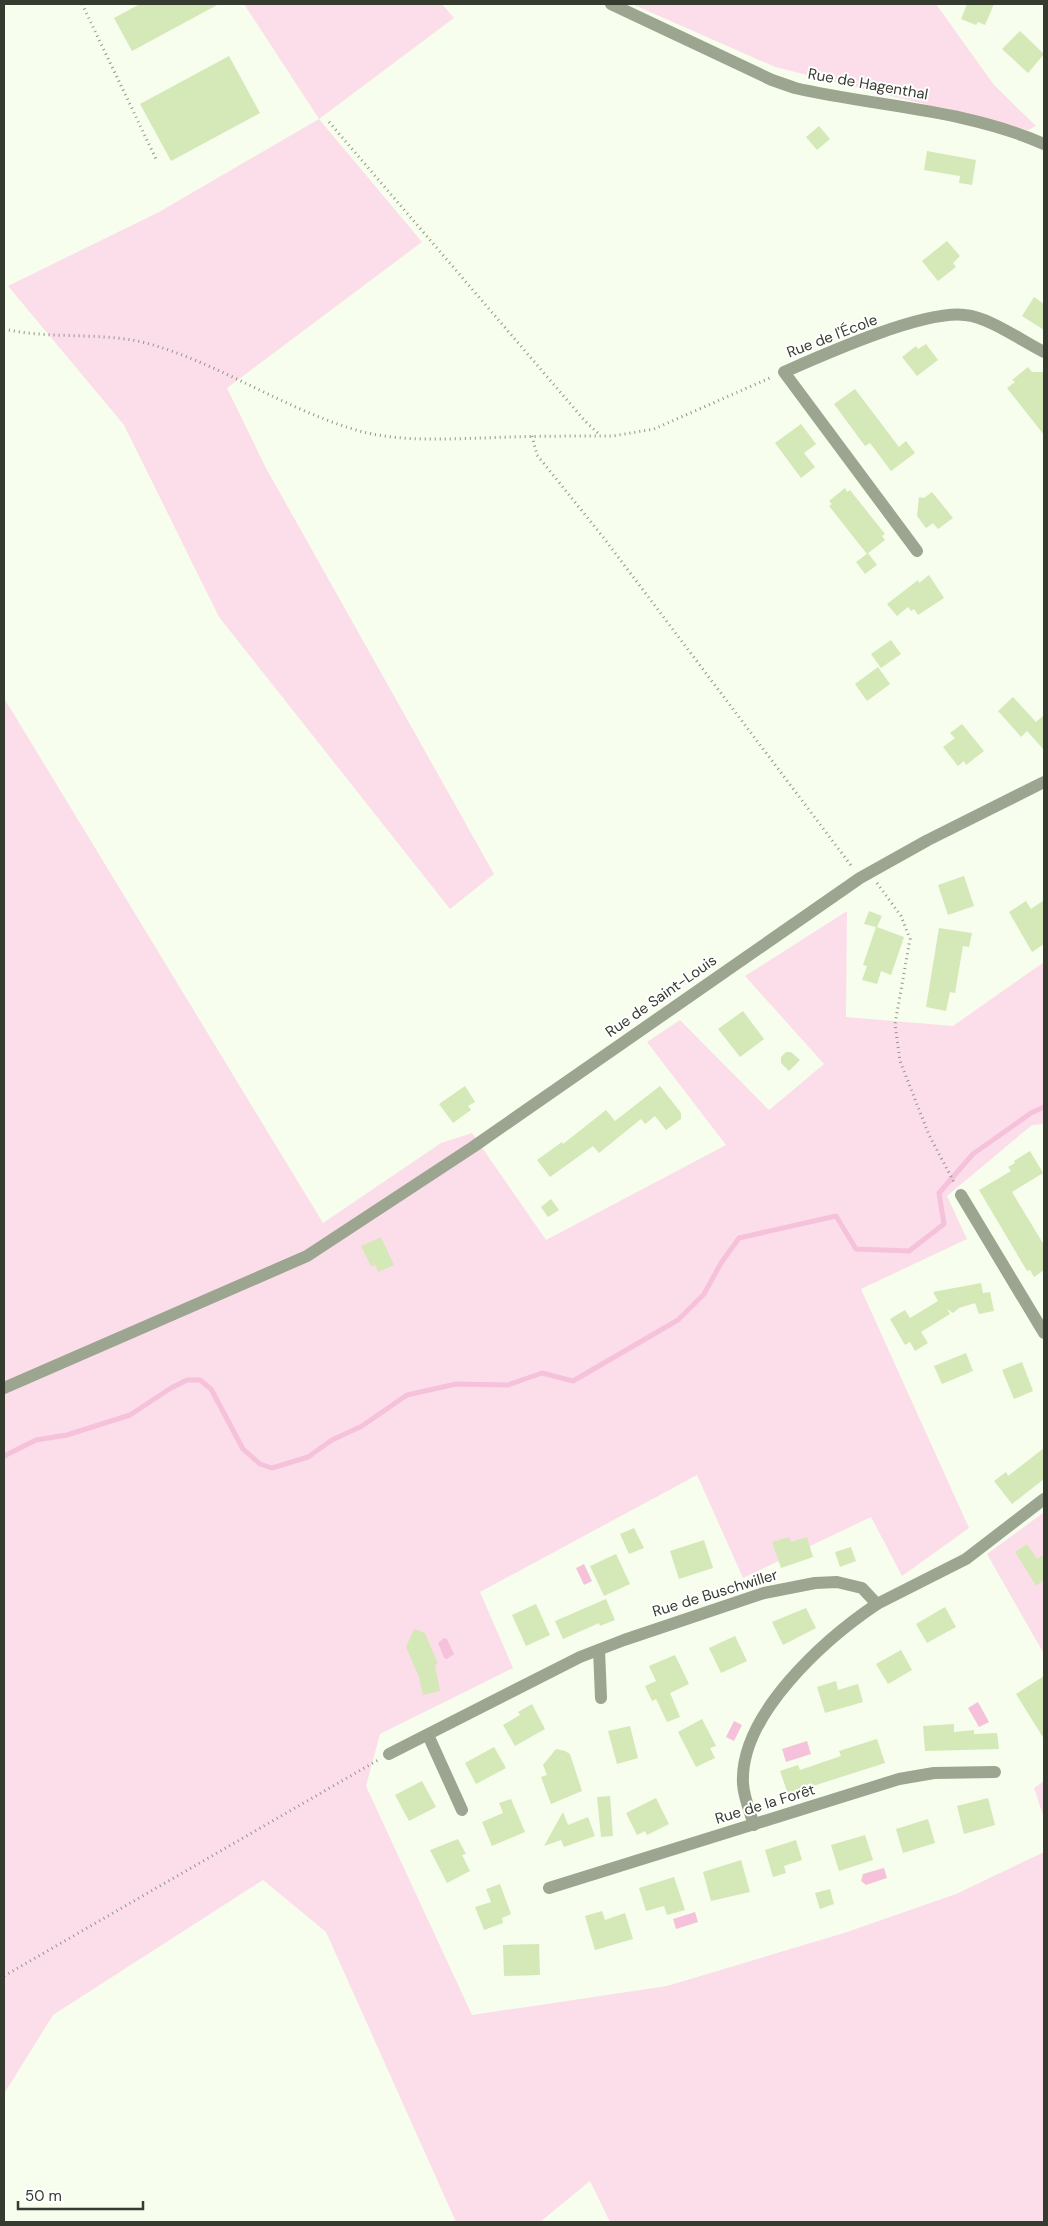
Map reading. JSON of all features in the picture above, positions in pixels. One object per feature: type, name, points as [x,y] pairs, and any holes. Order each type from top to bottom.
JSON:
[{"type":"street","name":"Rue de Hagenthal","points":[[611,4],[764,77],[795,88],[968,118],[1005,129],[1044,144]]},
{"type":"street","name":"Rue de l'École","points":[[917,550],[784,372],[835,350],[915,322],[954,314],[977,317],[1044,352]]},
{"type":"street","name":"Rue de Saint-Louis","points":[[4,1388],[307,1256],[473,1147],[865,876],[1044,782]]},
{"type":"street","points":[[959,1192],[1044,1333]]},
{"type":"street","points":[[754,1825],[745,1796],[744,1771],[747,1756],[763,1719],[786,1684],[846,1626],[877,1604],[966,1559],[1044,1499]]},
{"type":"street","name":"Rue de Buschwiller","points":[[389,1754],[556,1668],[598,1650],[764,1593],[815,1583],[849,1583],[862,1588],[877,1604]]},
{"type":"street","points":[[598,1650],[601,1698]]},
{"type":"street","points":[[428,1735],[462,1810]]},
{"type":"street","name":"Rue de la Forêt","points":[[549,1888],[920,1774],[995,1772]]},
{"type":"path","points":[[82,4],[157,161]]},
{"type":"path","points":[[329,122],[585,421],[601,436]]},
{"type":"path","points":[[4,329],[33,335],[131,340],[151,345],[233,377],[332,422],[359,431],[430,439],[628,434],[654,429],[784,372]]},
{"type":"path","points":[[532,436],[537,455],[603,537],[865,876],[901,916],[910,939],[895,1024],[897,1044],[915,1101],[945,1168],[959,1192]]},
{"type":"path","points":[[4,1976],[389,1754]]},
{"type":"shaded area","points":[[244,4],[442,4],[454,18],[319,119]]},
{"type":"shaded area","points":[[632,4],[936,4],[994,85],[1036,126],[1028,130],[775,67]]},
{"type":"shaded area","points":[[319,119],[422,242],[227,388],[266,468],[494,874],[450,909],[219,617],[124,425],[8,286],[159,212]]},
{"type":"shaded area","points":[[4,698],[323,1223],[441,1143],[472,1133],[546,1240],[726,1145],[647,1042],[680,1020],[769,1110],[824,1064],[745,976],[847,911],[846,1017],[953,1026],[1044,962],[1044,1124],[1032,1125],[947,1196],[967,1239],[861,1289],[969,1528],[902,1576],[871,1517],[743,1578],[697,1475],[480,1592],[513,1668],[380,1734],[366,1786],[472,2015],[667,1986],[844,1933],[956,1894],[1044,1852],[1044,2222],[610,2222],[590,2181],[540,2222],[456,2222],[326,1932],[263,1880],[53,2015],[4,2094]]},
{"type":"shaded area","points":[[1043,1513],[1044,1515],[1044,1654],[987,1554]]},
{"type":"shaded area","points":[[584,1564],[592,1581],[584,1585],[576,1568]]},
{"type":"shaded area","points":[[444,1638],[447,1639],[454,1654],[447,1659],[444,1658],[438,1643]]},
{"type":"shaded area","points":[[978,1702],[989,1722],[979,1727],[968,1708]]},
{"type":"shaded area","points":[[734,1721],[742,1725],[734,1741],[726,1737]]},
{"type":"shaded area","points":[[807,1741],[811,1754],[786,1762],[782,1749]]},
{"type":"shaded area","points":[[1044,1781],[1044,1818],[1034,1788]]},
{"type":"shaded area","points":[[884,1868],[887,1878],[866,1885],[861,1881],[863,1874]]},
{"type":"shaded area","points":[[695,1912],[698,1922],[676,1929],[673,1919]]},
{"type":"building","points":[[140,4],[219,4],[132,51],[114,18]]},
{"type":"building","points":[[967,4],[994,4],[985,25],[978,22],[976,25],[961,19]]},
{"type":"building","points":[[1020,31],[1044,54],[1028,73],[1002,49]]},
{"type":"building","points":[[229,56],[260,113],[171,161],[140,104]]},
{"type":"building","points":[[819,126],[830,139],[817,150],[806,137]]},
{"type":"building","points":[[927,151],[976,160],[972,185],[959,183],[960,176],[924,170]]},
{"type":"building","points":[[947,241],[960,256],[953,263],[956,267],[938,281],[922,261]]},
{"type":"building","points":[[1034,297],[1044,304],[1044,330],[1022,316]]},
{"type":"building","points":[[926,344],[938,360],[917,376],[902,357],[916,346],[918,349]]},
{"type":"building","points":[[1028,367],[1032,372],[1044,372],[1044,435],[1007,388],[1015,382],[1012,380]]},
{"type":"building","points":[[855,389],[899,447],[906,441],[915,453],[891,471],[870,443],[865,446],[834,404]]},
{"type":"building","points":[[801,424],[816,444],[804,453],[815,467],[801,478],[775,443]]},
{"type":"building","points":[[845,488],[847,492],[850,490],[885,534],[882,536],[885,540],[867,554],[829,506],[832,504],[829,501]]},
{"type":"building","points":[[932,492],[953,518],[938,529],[933,523],[926,528],[917,516],[919,497],[924,498]]},
{"type":"building","points":[[868,553],[877,565],[865,574],[856,562]]},
{"type":"building","points":[[929,575],[944,598],[918,615],[914,609],[911,611],[908,607],[897,616],[887,604],[918,580],[919,583]]},
{"type":"building","points":[[891,640],[901,654],[881,668],[871,654]]},
{"type":"building","points":[[878,667],[890,684],[867,701],[855,684]]},
{"type":"building","points":[[1013,697],[1036,722],[1044,715],[1044,750],[1027,731],[1021,737],[998,711]]},
{"type":"building","points":[[962,724],[984,751],[966,765],[964,761],[958,766],[943,747],[955,738],[950,733]]},
{"type":"building","points":[[964,876],[974,906],[948,915],[938,885]]},
{"type":"building","points":[[1044,900],[1044,944],[1032,952],[1009,912],[1026,901],[1031,909]]},
{"type":"building","points":[[869,911],[882,916],[877,927],[904,937],[891,975],[881,971],[877,984],[862,980],[867,966],[863,965],[876,927],[864,924]]},
{"type":"building","points":[[939,928],[972,933],[969,947],[963,946],[955,993],[950,992],[946,1011],[926,1007]]},
{"type":"building","points":[[743,1011],[764,1039],[740,1057],[718,1029]]},
{"type":"building","points":[[786,1052],[791,1052],[800,1060],[789,1071],[781,1063],[781,1057]]},
{"type":"building","points":[[465,1086],[475,1102],[468,1106],[471,1110],[453,1123],[439,1104]]},
{"type":"building","points":[[660,1086],[681,1113],[681,1119],[666,1130],[655,1116],[645,1124],[641,1119],[599,1153],[593,1146],[550,1177],[537,1160],[562,1142],[563,1144],[606,1110],[615,1121]]},
{"type":"building","points":[[1030,1151],[1043,1173],[1012,1192],[1044,1245],[1044,1270],[1034,1277],[1030,1270],[1027,1271],[979,1190],[1011,1171],[1008,1167]]},
{"type":"building","points":[[551,1199],[559,1210],[548,1217],[541,1207]]},
{"type":"building","points":[[381,1237],[394,1265],[378,1272],[375,1265],[371,1266],[361,1246]]},
{"type":"building","points":[[981,1283],[983,1293],[990,1292],[994,1311],[979,1314],[975,1303],[959,1308],[953,1313],[947,1309],[950,1314],[921,1332],[928,1343],[915,1351],[910,1342],[905,1345],[890,1319],[905,1310],[910,1318],[938,1301],[933,1292]]},
{"type":"building","points":[[966,1353],[973,1371],[942,1384],[934,1366]]},
{"type":"building","points":[[1022,1362],[1033,1391],[1014,1399],[1002,1370]]},
{"type":"building","points":[[1044,1448],[1044,1479],[1012,1504],[994,1481],[1006,1472],[1008,1476]]},
{"type":"building","points":[[634,1528],[644,1548],[629,1554],[620,1534]]},
{"type":"building","points":[[789,1537],[791,1542],[807,1537],[813,1557],[781,1568],[772,1542]]},
{"type":"building","points":[[704,1540],[713,1568],[679,1579],[670,1551]]},
{"type":"building","points":[[1027,1544],[1037,1559],[1044,1554],[1044,1580],[1036,1586],[1015,1552]]},
{"type":"building","points":[[851,1547],[856,1561],[840,1567],[835,1552]]},
{"type":"building","points":[[616,1554],[630,1584],[604,1596],[590,1566]]},
{"type":"building","points":[[606,1599],[615,1620],[600,1626],[599,1623],[563,1639],[555,1621]]},
{"type":"building","points":[[536,1604],[550,1635],[526,1646],[512,1615]]},
{"type":"building","points":[[945,1607],[956,1627],[927,1643],[916,1624]]},
{"type":"building","points":[[806,1608],[816,1628],[783,1645],[772,1622]]},
{"type":"building","points":[[414,1629],[425,1633],[438,1664],[435,1665],[440,1691],[423,1695],[419,1677],[406,1647]]},
{"type":"building","points":[[735,1636],[747,1661],[721,1673],[709,1648]]},
{"type":"building","points":[[901,1650],[912,1670],[888,1684],[876,1664]]},
{"type":"building","points":[[675,1655],[689,1684],[670,1693],[680,1717],[667,1722],[656,1699],[652,1701],[645,1686],[656,1681],[649,1666]]},
{"type":"building","points":[[1044,1676],[1044,1739],[1016,1694]]},
{"type":"building","points":[[836,1681],[838,1690],[858,1684],[863,1702],[825,1713],[817,1687]]},
{"type":"building","points":[[532,1704],[545,1729],[515,1746],[503,1725],[520,1715],[518,1712]]},
{"type":"building","points":[[702,1719],[716,1746],[710,1748],[715,1758],[696,1767],[678,1732]]},
{"type":"building","points":[[954,1724],[954,1732],[974,1730],[974,1734],[997,1733],[999,1749],[925,1751],[923,1726]]},
{"type":"building","points":[[630,1726],[638,1758],[617,1764],[608,1731]]},
{"type":"building","points":[[877,1739],[885,1763],[788,1794],[780,1771],[798,1765],[800,1770],[841,1756],[839,1751]]},
{"type":"building","points":[[494,1747],[506,1768],[476,1784],[465,1763]]},
{"type":"building","points":[[556,1749],[570,1754],[582,1791],[551,1804],[541,1777],[547,1775],[543,1765]]},
{"type":"building","points":[[422,1781],[436,1807],[409,1821],[395,1795]]},
{"type":"building","points":[[610,1796],[613,1836],[601,1837],[597,1797]]},
{"type":"building","points":[[656,1798],[669,1824],[647,1835],[645,1831],[637,1835],[626,1813]]},
{"type":"building","points":[[988,1798],[995,1825],[964,1834],[957,1806]]},
{"type":"building","points":[[511,1799],[525,1832],[492,1846],[482,1822],[503,1813],[499,1803]]},
{"type":"building","points":[[563,1812],[568,1825],[588,1817],[595,1836],[564,1847],[561,1840],[544,1846]]},
{"type":"building","points":[[928,1819],[935,1843],[903,1853],[896,1829]]},
{"type":"building","points":[[865,1835],[873,1860],[839,1871],[831,1845]]},
{"type":"building","points":[[458,1839],[466,1854],[462,1855],[470,1871],[447,1883],[430,1850]]},
{"type":"building","points":[[796,1840],[802,1860],[784,1866],[786,1873],[773,1877],[765,1850]]},
{"type":"building","points":[[741,1860],[750,1892],[711,1901],[703,1872]]},
{"type":"building","points":[[674,1877],[685,1910],[667,1915],[664,1906],[646,1911],[639,1888]]},
{"type":"building","points":[[500,1884],[511,1914],[502,1918],[503,1923],[484,1930],[475,1907],[491,1902],[486,1889]]},
{"type":"building","points":[[830,1889],[834,1904],[820,1909],[815,1893]]},
{"type":"building","points":[[602,1911],[605,1920],[625,1913],[633,1939],[595,1950],[585,1916]]},
{"type":"building","points":[[539,1944],[540,1975],[504,1976],[503,1945]]},
{"type":"waterway","points":[[4,1456],[36,1440],[67,1435],[130,1415],[171,1388],[187,1380],[200,1380],[211,1389],[243,1449],[260,1464],[272,1468],[308,1457],[332,1440],[362,1426],[407,1395],[456,1384],[508,1385],[542,1373],[573,1381],[678,1320],[704,1294],[721,1263],[739,1238],[836,1216],[856,1249],[909,1251],[944,1224],[939,1193],[973,1154],[1031,1113],[1044,1107]]}]
